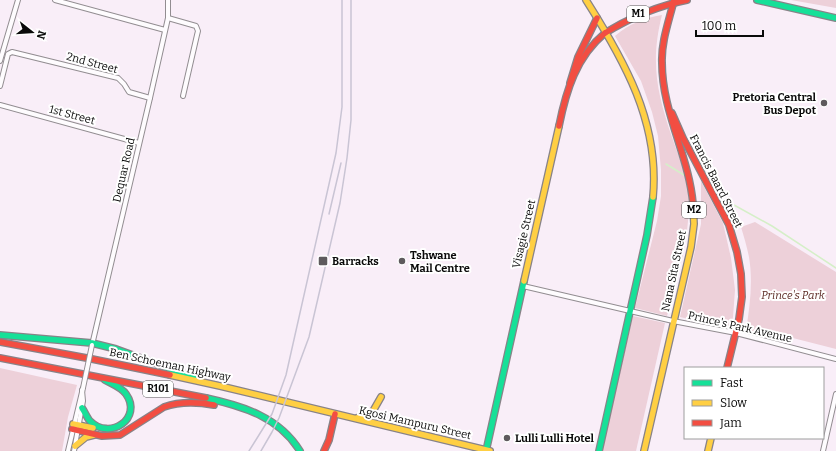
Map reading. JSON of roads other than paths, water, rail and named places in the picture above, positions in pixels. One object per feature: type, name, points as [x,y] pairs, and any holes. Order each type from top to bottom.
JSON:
[{"type":"main road","points":[[586,0],[635,89],[650,130],[654,165],[652,208],[599,451]]},
{"type":"main road","name":"M1","points":[[605,33],[639,13],[674,1],[687,0]]},
{"type":"main road","points":[[757,0],[836,18]]},
{"type":"main road","name":"Nana Sita Street","points":[[644,451],[693,234],[693,194],[666,100],[661,60],[674,1]]},
{"type":"main road","points":[[570,83],[572,71],[582,45],[597,18]]},
{"type":"main road","name":"Visagie Street","points":[[488,451],[565,97],[570,83],[584,56],[605,33]]},
{"type":"main road","name":"Francis Baard Street","points":[[666,100],[683,138],[727,221],[740,262],[742,283],[741,306],[727,367]]},
{"type":"main road","points":[[0,335],[92,344],[116,349],[212,384]]},
{"type":"main road","name":"Ben Schoeman Highway","points":[[0,342],[92,359],[212,384],[334,414]]},
{"type":"main road","name":"R101","points":[[1,358],[203,398],[252,410],[262,415],[291,437],[300,451]]},
{"type":"main road","points":[[76,427],[94,428],[107,432],[121,427],[129,419],[131,407],[129,399],[125,393],[118,387],[104,380],[89,375]]},
{"type":"main road","points":[[355,418],[372,413],[376,409],[381,397]]},
{"type":"main road","points":[[75,449],[87,436],[120,435],[164,407],[182,402],[252,410]]},
{"type":"main road","points":[[82,408],[86,418],[94,428]]},
{"type":"main road","points":[[324,451],[334,414]]},
{"type":"main road","name":"Kgosi Mampuru Street","points":[[334,414],[488,451]]},
{"type":"main road","points":[[76,427],[98,435]]},
{"type":"main road","points":[[708,451],[711,439]]},
{"type":"street","points":[[0,61],[18,0]]},
{"type":"street","points":[[55,0],[165,30]]},
{"type":"street","name":"Dequar Road","points":[[82,389],[168,18],[168,0]]},
{"type":"street","points":[[168,18],[196,26],[197,28],[197,35],[183,96]]},
{"type":"street","name":"2nd Street","points":[[0,86],[8,54],[12,52],[118,78],[132,94],[150,98]]},
{"type":"street","name":"1st Street","points":[[0,105],[139,143]]},
{"type":"street","name":"Prince's Park Avenue","points":[[523,286],[673,321],[736,333],[836,358]]},
{"type":"street","points":[[68,451],[82,408],[82,389]]},
{"type":"street","points":[[75,449],[76,427],[82,389]]},
{"type":"street","points":[[823,451],[836,394]]},
{"type":"waterway","points":[[666,164],[684,175]]},
{"type":"waterway","points":[[725,200],[772,226],[836,268]]},
{"type":"railway","points":[[249,451],[272,414],[286,375],[336,153],[342,107],[342,0]]},
{"type":"railway","points":[[261,451],[279,418],[309,337],[340,203],[351,120],[351,0]]},
{"type":"railway","points":[[329,214],[341,163]]},
{"type":"place","name":"Pretoria Central Bus Depot","points":[[824,103]]},
{"type":"place","name":"Barracks","points":[[323,261]]},
{"type":"place","name":"Tshwane Mail Centre","points":[[402,261]]},
{"type":"place","name":"Lulli Lulli Hotel","points":[[507,438]]},
{"type":"park label","name":"Prince's Park","points":[[793,295]]}]
